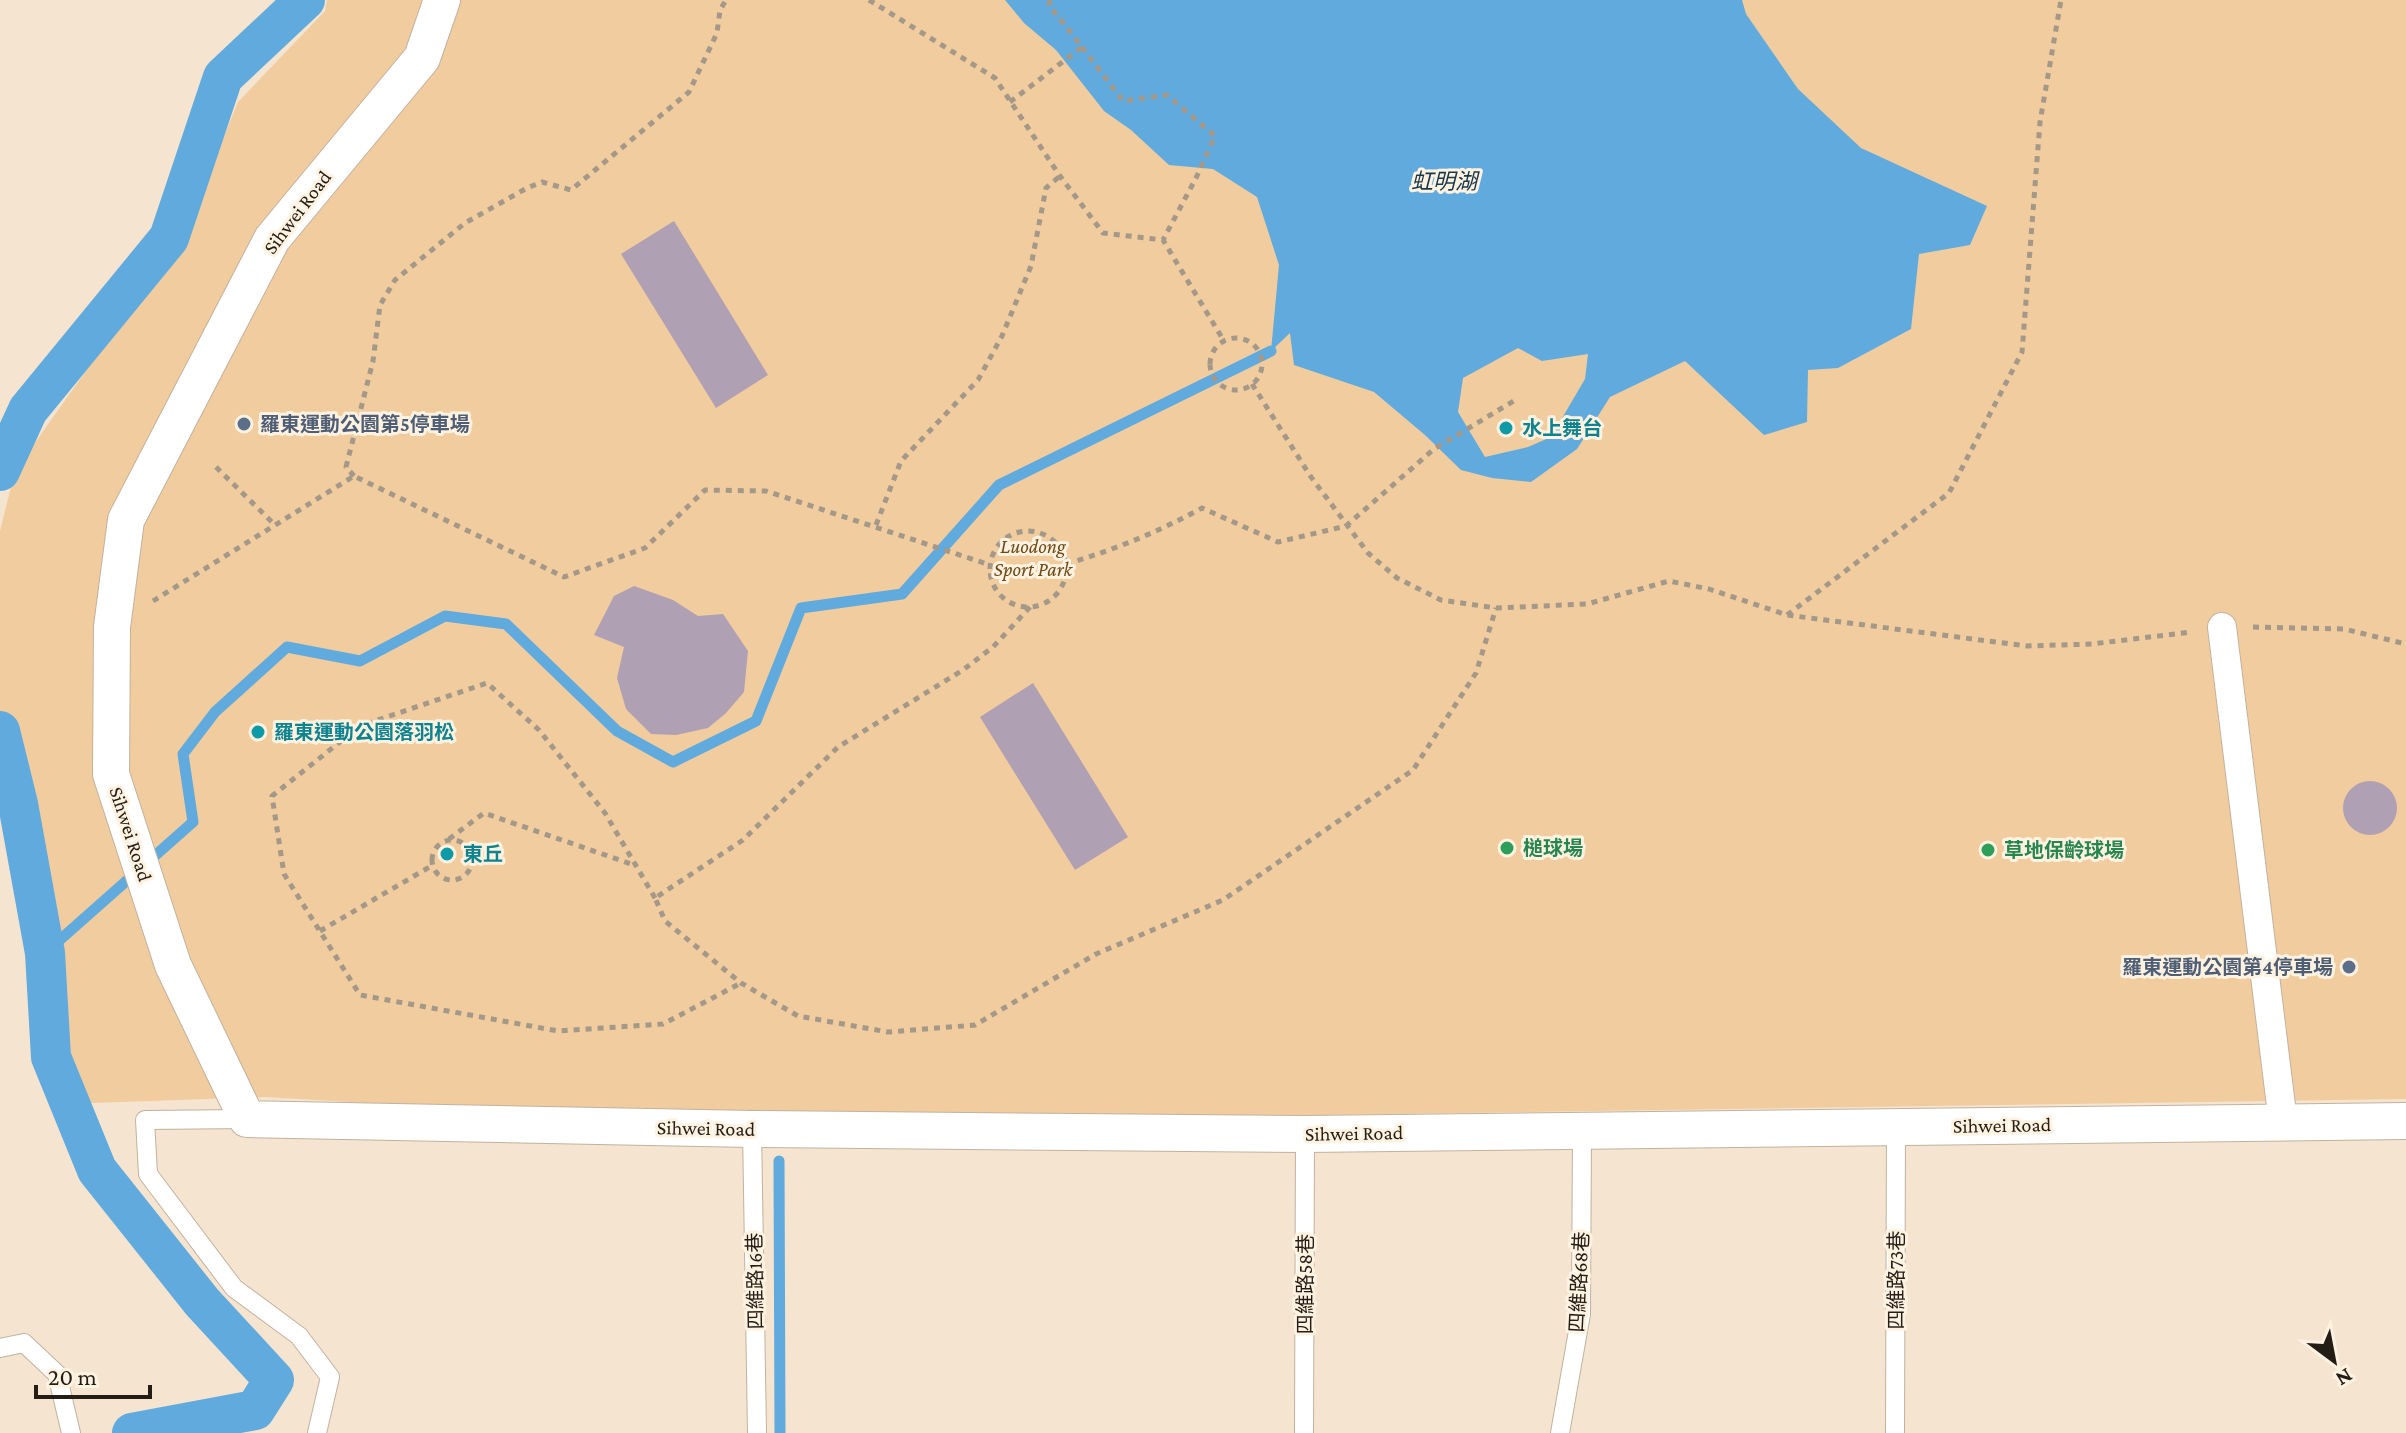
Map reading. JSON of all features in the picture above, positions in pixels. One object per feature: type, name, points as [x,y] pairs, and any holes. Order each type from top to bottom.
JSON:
[{"type":"street","name":"Sihwei Road","points":[[442,0],[422,58],[272,239],[126,520],[112,627],[111,774],[173,965],[247,1119],[752,1129],[1305,1134],[2406,1121]]},
{"type":"street","points":[[2222,627],[2283,1122]]},
{"type":"lane","points":[[247,1119],[145,1120],[148,1174],[234,1288],[299,1336],[330,1377],[317,1433]]},
{"type":"lane","name":"四維路73巷","points":[[1895,1433],[1896,1127]]},
{"type":"lane","name":"四維路16巷","points":[[752,1129],[757,1433]]},
{"type":"lane","name":"四維路68巷","points":[[1560,1433],[1581,1314],[1582,1130]]},
{"type":"lane","name":"四維路58巷","points":[[1304,1433],[1305,1134]]},
{"type":"lane","points":[[0,1348],[24,1343],[57,1374],[71,1433]]},
{"type":"path","points":[[726,0],[720,10],[717,33],[689,92],[571,190],[542,182],[527,188],[465,223],[395,280],[380,305],[370,375],[346,467],[354,476],[564,577],[645,548],[705,490],[766,491],[990,565]]},
{"type":"path","points":[[869,0],[995,78],[1060,176],[1103,233],[1163,240]]},
{"type":"path","points":[[1050,0],[1049,5],[1123,101],[1167,95],[1215,136],[1163,240]]},
{"type":"path","points":[[1787,615],[1949,493],[2022,352],[2040,122],[2061,0]]},
{"type":"path","points":[[1010,102],[1082,47]]},
{"type":"path","points":[[876,525],[901,461],[978,380],[1002,336],[1031,266],[1046,188],[1060,176]]},
{"type":"path","points":[[1163,240],[1224,341]]},
{"type":"path","points":[[1240,338],[1255,346],[1262,362],[1258,378],[1252,384],[1236,390],[1227,388],[1214,378],[1210,362],[1217,346],[1224,341],[1240,338]]},
{"type":"path","points":[[1252,384],[1311,477],[1368,553],[1397,578],[1441,600],[1496,608],[1587,604],[1669,581],[1709,589],[1787,615],[2027,646],[2145,639],[2222,627],[2344,629],[2406,644]]},
{"type":"path","points":[[1066,564],[1163,529],[1202,508],[1278,542],[1346,526],[1434,449],[1517,399]]},
{"type":"path","points":[[216,467],[275,525]]},
{"type":"path","points":[[112,627],[354,476]]},
{"type":"path","points":[[1033,531],[1055,541],[1066,564],[1066,576],[1053,598],[1043,605],[1018,606],[1006,601],[997,592],[991,580],[990,565],[999,544],[1008,536],[1033,531]]},
{"type":"path","points":[[655,898],[743,840],[838,747],[983,655],[1030,607]]},
{"type":"path","points":[[741,983],[663,1024],[558,1031],[360,995],[284,874],[272,796],[360,726],[487,683],[539,730],[605,813],[655,898],[665,921],[741,983],[798,1016],[888,1032],[975,1025],[1096,954],[1223,900],[1413,770],[1476,673],[1496,608]]},
{"type":"path","points":[[449,839],[463,842],[472,852],[472,865],[458,879],[445,879],[433,865],[432,858],[437,846],[484,813],[635,865]]},
{"type":"path","points":[[320,931],[433,865]]},
{"type":"green space","name":"Luodong Sport Park","points":[[327,0],[2406,0],[2406,1099],[1114,1118],[624,1118],[265,1097],[64,1104],[53,935],[0,768],[0,531],[15,471],[185,231],[238,102],[325,11]]},
{"type":"water","name":"虹明湖","points":[[1005,0],[1742,0],[1746,14],[1798,89],[1861,148],[1987,206],[1970,245],[1919,254],[1911,329],[1838,368],[1808,370],[1807,422],[1764,435],[1685,361],[1610,397],[1577,449],[1531,482],[1492,478],[1461,470],[1374,392],[1294,365],[1290,333],[1271,351],[1279,265],[1257,197],[1213,169],[1169,165],[1131,130],[1104,111],[1056,50],[1024,23]],"holes":[[[1518,348],[1542,361],[1588,354],[1585,379],[1551,437],[1528,447],[1485,457],[1458,412],[1463,378]]]},
{"type":"building","points":[[674,221],[768,375],[716,408],[621,254]]},
{"type":"building","points":[[634,586],[673,600],[698,616],[723,614],[748,651],[744,692],[708,728],[676,735],[651,734],[626,709],[617,678],[624,647],[594,635],[614,596]]},
{"type":"building","points":[[1033,683],[1128,837],[1075,870],[980,717]]},
{"type":"building","points":[[2370,781],[2389,789],[2397,808],[2389,827],[2370,835],[2351,827],[2343,808],[2351,789]]},
{"type":"waterway","points":[[0,471],[28,410],[169,238],[223,77],[305,0]]},
{"type":"waterway","points":[[45,953],[193,822],[183,754],[215,712],[287,647],[360,661],[445,616],[506,624],[617,731],[673,762],[756,721],[801,608],[902,594],[999,485],[1271,351]]},
{"type":"waterway","points":[[0,731],[18,804],[45,953],[51,1057],[97,1170],[202,1302],[274,1380],[255,1410],[132,1433]]},
{"type":"waterway","points":[[779,1161],[780,1433]]},
{"type":"place","name":"羅東運動公園第5停車場","points":[[244,424]]},
{"type":"place","name":"水上舞台","points":[[1506,428]]},
{"type":"place","name":"羅東運動公園落羽松","points":[[258,732]]},
{"type":"place","name":"槌球場","points":[[1507,848]]},
{"type":"place","name":"草地保齡球場","points":[[1988,850]]},
{"type":"place","name":"東丘","points":[[447,854]]},
{"type":"place","name":"羅東運動公園第4停車場","points":[[2349,967]]}]
